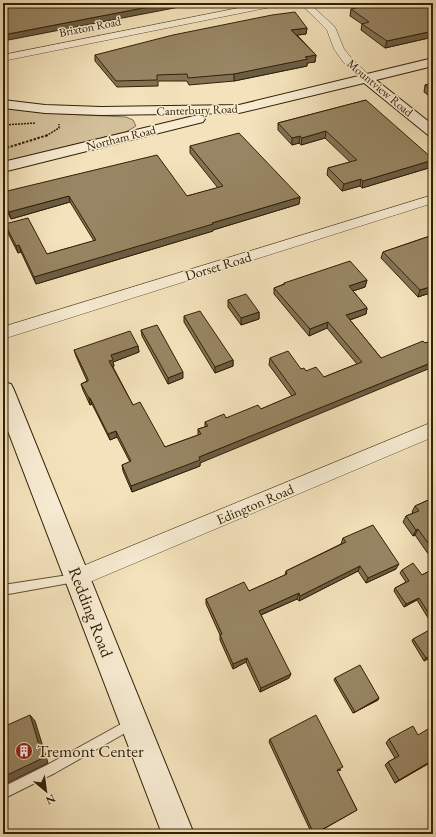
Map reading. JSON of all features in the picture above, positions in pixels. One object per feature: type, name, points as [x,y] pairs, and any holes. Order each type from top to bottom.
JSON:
[{"type":"street","name":"Brixton Road","points":[[3,58],[276,3]]},
{"type":"street","name":"Mountview Road","points":[[304,3],[332,29],[339,48],[348,61],[366,78],[433,132]]},
{"type":"street","name":"Canterbury Road","points":[[3,104],[101,111],[240,109],[433,62]]},
{"type":"street","name":"Northam Road","points":[[3,167],[240,109]]},
{"type":"street","name":"Dorset Road","points":[[3,333],[433,199]]},
{"type":"street","name":"Redding Road","points":[[3,390],[178,834]]},
{"type":"street","name":"Edington Road","points":[[78,578],[433,429]]},
{"type":"lane","points":[[3,590],[78,578]]},
{"type":"lane","points":[[3,793],[51,769],[134,722]]},
{"type":"path","points":[[3,125],[40,123]]},
{"type":"path","points":[[3,150],[50,134],[60,126],[54,123]]},
{"type":"shaded area","points":[[3,108],[65,114],[126,117],[133,120],[136,126],[126,132],[3,162]]},
{"type":"building","points":[[3,3],[169,3],[3,35]]},
{"type":"building","points":[[355,3],[433,3],[433,31],[387,41],[362,24],[369,22],[351,9],[360,7]]},
{"type":"building","points":[[295,12],[307,28],[291,30],[316,55],[305,57],[308,59],[234,74],[188,78],[187,74],[157,75],[157,80],[116,81],[95,55],[173,35],[272,15]]},
{"type":"building","points":[[433,83],[433,91],[425,85]]},
{"type":"building","points":[[366,100],[433,160],[363,181],[361,179],[344,184],[328,168],[357,160],[326,131],[302,138],[300,136],[292,138],[278,123]]},
{"type":"building","points":[[239,133],[300,197],[34,277],[19,245],[16,246],[5,224],[28,218],[47,254],[96,240],[69,196],[9,212],[3,200],[3,192],[157,155],[187,196],[223,186],[190,146]]},
{"type":"building","points":[[433,235],[433,286],[420,290],[383,252]]},
{"type":"building","points":[[350,261],[367,280],[349,286],[367,308],[346,315],[381,358],[423,341],[425,343],[433,340],[433,362],[199,457],[200,460],[131,486],[122,465],[131,461],[116,431],[108,434],[90,398],[81,384],[88,381],[88,379],[74,350],[130,331],[138,346],[111,355],[113,360],[109,361],[133,405],[140,402],[165,447],[201,434],[198,429],[208,426],[205,422],[224,414],[226,418],[258,405],[261,409],[296,394],[270,358],[288,351],[301,369],[304,368],[306,371],[316,367],[324,377],[362,362],[328,322],[310,329],[274,288],[285,284],[284,283]]},
{"type":"building","points":[[246,294],[259,312],[241,318],[228,300]]},
{"type":"building","points":[[200,311],[233,360],[215,367],[184,316]]},
{"type":"building","points":[[157,325],[183,372],[168,378],[141,330]]},
{"type":"building","points":[[433,498],[433,550],[418,529],[416,530],[406,516],[419,511],[415,506]]},
{"type":"building","points":[[373,525],[399,564],[368,578],[360,566],[300,596],[299,593],[259,611],[291,674],[261,688],[247,658],[233,664],[220,635],[222,634],[206,599],[244,582],[249,591],[287,574],[286,571],[346,542],[343,538]]},
{"type":"building","points":[[413,563],[422,575],[433,569],[433,620],[419,598],[406,604],[395,588],[409,581],[402,570]]},
{"type":"building","points":[[433,628],[433,655],[426,658],[413,639]]},
{"type":"building","points":[[360,665],[379,698],[355,712],[335,678]]},
{"type":"building","name":"Tremont Center","points":[[30,715],[43,758],[3,777],[3,727]]},
{"type":"building","points":[[316,715],[343,767],[337,770],[357,810],[314,834],[270,739]]},
{"type":"building","points":[[413,726],[418,735],[433,726],[433,760],[399,780],[388,762],[399,756],[389,739]]},
{"type":"place","name":"Tremont Center","points":[[24,751]]}]
